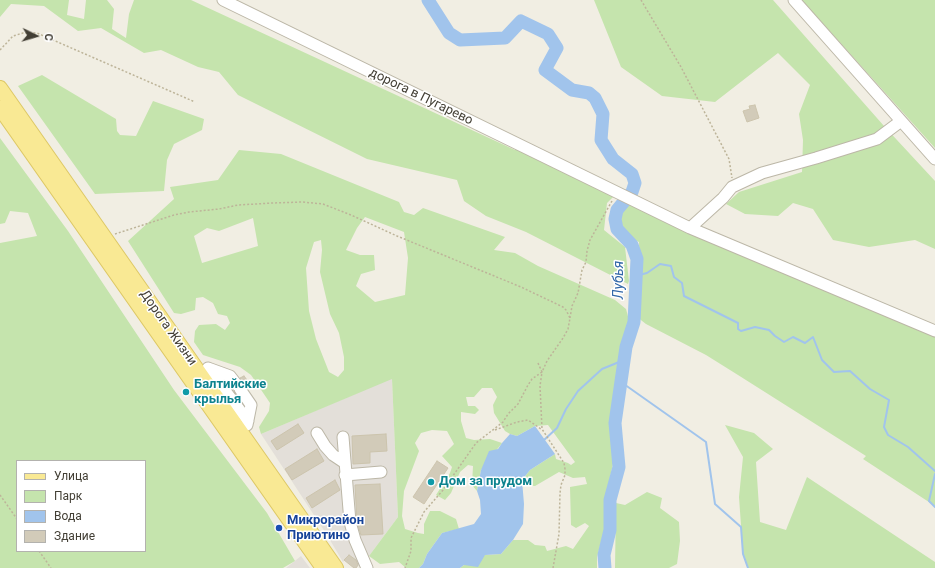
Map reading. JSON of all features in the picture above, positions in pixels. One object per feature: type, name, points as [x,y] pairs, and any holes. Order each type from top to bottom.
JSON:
[{"type":"main road","name":"Дорога Жизни","points":[[0,88],[336,568]]},
{"type":"main road","name":"Дорога Жизни","points":[[0,108],[324,568]]},
{"type":"street","name":"дорога в Пугарево","points":[[224,0],[690,228],[935,330]]},
{"type":"street","points":[[794,0],[935,159]]},
{"type":"street","points":[[690,228],[732,188],[762,173],[877,139],[901,121]]},
{"type":"street","points":[[192,363],[230,376],[251,405],[246,440]]},
{"type":"street","points":[[208,368],[248,421]]},
{"type":"street","points":[[317,434],[333,455],[345,463]]},
{"type":"street","points":[[343,437],[350,522],[355,540],[367,568]]},
{"type":"street","points":[[345,475],[381,472]]},
{"type":"path","points":[[641,0],[681,67],[729,159],[732,173],[732,188]]},
{"type":"path","points":[[0,50],[13,36],[23,33],[37,33],[195,102]]},
{"type":"path","points":[[543,431],[541,412],[542,372],[547,361],[568,329],[572,306],[578,293],[590,240],[610,203],[618,194]]},
{"type":"path","points":[[112,236],[174,214],[219,209],[238,205],[302,202],[323,204],[410,242],[521,287],[563,307],[570,318]]},
{"type":"path","points":[[538,363],[542,372]]},
{"type":"path","points":[[405,568],[410,551],[411,538],[424,512],[443,490],[476,443],[503,422],[508,414],[518,404],[532,379],[542,372]]},
{"type":"path","points":[[494,430],[528,420],[543,431],[564,463],[565,475],[560,493],[559,534],[553,568]]},
{"type":"path","points":[[0,495],[16,518]]},
{"type":"path","points":[[40,552],[51,568]]},
{"type":"shaded area","points":[[392,378],[398,517],[369,556],[356,568],[354,568],[345,560],[343,562],[261,434]]},
{"type":"shaded area","points":[[301,556],[310,568],[286,568]]},
{"type":"green space","points":[[0,0],[69,0],[67,15],[84,19],[86,0],[107,0],[114,9],[112,29],[126,38],[129,14],[134,0],[191,0],[515,150],[518,149],[614,196],[607,203],[604,230],[625,247],[629,281],[628,284],[526,232],[486,216],[464,201],[457,180],[367,159],[238,95],[219,72],[198,67],[161,50],[144,53],[101,28],[78,31],[44,6],[11,4],[0,17]]},
{"type":"green space","points":[[594,0],[773,0],[884,126],[935,181],[935,249],[915,240],[869,247],[833,240],[813,209],[793,203],[778,216],[745,214],[726,204],[739,192],[802,172],[803,140],[799,114],[810,85],[778,53],[715,102],[662,96],[621,67]]},
{"type":"green space","points":[[799,0],[935,0],[935,148],[817,17]]},
{"type":"green space","points":[[42,75],[116,119],[117,131],[120,135],[136,136],[153,101],[204,119],[202,130],[174,144],[167,160],[164,191],[95,194],[18,86]]},
{"type":"green space","points":[[0,138],[68,231],[174,390],[267,513],[295,561],[283,568],[0,568],[0,243],[37,236],[28,213],[10,211],[5,223],[0,224]]},
{"type":"green space","points":[[239,150],[281,154],[399,202],[404,212],[414,215],[423,208],[505,237],[494,250],[515,253],[538,266],[615,300],[626,309],[629,320],[616,382],[611,421],[613,464],[605,499],[605,527],[597,557],[597,568],[460,568],[485,555],[501,554],[513,540],[528,540],[535,545],[545,546],[547,551],[566,546],[573,549],[589,526],[585,523],[576,528],[571,525],[570,487],[587,484],[585,477],[573,478],[559,472],[535,486],[522,485],[522,480],[530,470],[555,454],[556,459],[571,465],[575,462],[548,425],[535,426],[517,436],[505,431],[494,413],[493,405],[497,397],[492,388],[482,388],[474,397],[466,397],[468,406],[475,406],[479,410],[475,414],[461,412],[461,421],[466,438],[474,440],[490,439],[502,443],[481,470],[477,491],[472,485],[473,466],[468,465],[460,472],[451,493],[445,500],[436,495],[450,473],[452,467],[442,456],[454,444],[447,431],[432,430],[421,433],[415,443],[419,451],[404,491],[402,516],[405,529],[424,534],[424,524],[430,511],[440,511],[456,519],[459,529],[442,533],[419,568],[406,568],[399,562],[380,564],[369,556],[398,517],[392,379],[261,434],[259,427],[269,411],[270,403],[251,375],[240,367],[203,355],[194,342],[195,331],[199,325],[216,324],[225,330],[230,323],[227,316],[218,314],[213,303],[203,297],[196,298],[195,310],[181,314],[174,313],[128,241],[174,199],[170,187],[218,180]],"holes":[[[365,217],[404,232],[408,258],[405,295],[375,302],[356,286],[361,274],[375,270],[374,255],[360,255],[346,250],[357,228]],[[253,218],[258,246],[202,263],[194,236],[207,228],[219,231]],[[321,240],[322,250],[320,272],[330,314],[339,333],[344,357],[344,370],[338,377],[329,372],[316,339],[309,311],[306,268],[314,242]]]},
{"type":"green space","points":[[630,204],[935,335],[935,506],[863,459],[866,456],[706,355],[646,324],[637,317],[640,288],[639,242],[626,236],[618,226],[619,214]]},
{"type":"green space","points":[[725,425],[754,433],[773,449],[756,462],[760,522],[786,530],[807,477],[935,562],[935,568],[748,568],[743,554],[739,497],[743,457]]},
{"type":"green space","points":[[647,492],[662,498],[660,508],[679,522],[680,541],[677,564],[669,568],[615,568],[616,503],[625,505]]},
{"type":"water","points":[[535,426],[555,454],[530,470],[522,480],[524,504],[523,524],[513,540],[501,554],[485,555],[478,567],[464,565],[460,568],[419,568],[442,533],[474,524],[481,514],[480,500],[477,491],[481,470],[489,451],[498,449],[510,434],[517,436]]},
{"type":"building","points":[[755,105],[759,118],[747,122],[743,111],[750,109],[749,106]]},
{"type":"building","points":[[244,376],[250,384],[247,387],[240,378]]},
{"type":"building","points":[[298,424],[304,433],[277,450],[271,441]]},
{"type":"building","points":[[386,434],[387,451],[370,452],[370,463],[353,464],[352,436]]},
{"type":"building","points":[[317,449],[324,461],[292,480],[285,469]]},
{"type":"building","name":"Дом за прудом","points":[[437,461],[448,468],[424,504],[413,497]]},
{"type":"building","points":[[335,480],[340,490],[312,508],[306,498]]},
{"type":"building","points":[[380,484],[383,534],[361,535],[357,522],[355,485]]},
{"type":"building","points":[[349,555],[356,560],[358,565],[356,568],[344,560]]},
{"type":"waterway","name":"Лубья","points":[[428,0],[449,33],[460,40],[505,38],[521,21],[548,34],[557,48],[545,70],[572,90],[589,93],[595,98],[603,114],[601,140],[613,159],[632,174],[635,183],[632,192],[617,210],[615,219],[617,229],[632,245],[637,259],[634,322],[626,347],[615,423],[619,467],[610,500],[610,530],[604,555],[605,568]]},
{"type":"waterway","points":[[635,276],[647,273],[660,264],[671,266],[674,277],[682,283],[684,296],[738,323],[738,329],[741,331],[755,327],[769,330],[784,342],[793,337],[805,343],[813,337],[822,360],[834,372],[850,371],[870,389],[889,400],[884,427],[888,435],[908,447],[935,471]]},
{"type":"waterway","points":[[544,440],[557,428],[566,409],[578,391],[602,369],[624,360]]},
{"type":"waterway","points":[[621,382],[706,442],[715,504],[741,527],[743,554],[748,568]]},
{"type":"waterway","points":[[935,474],[929,501],[935,507]]},
{"type":"place","name":"Балтийские крылья","points":[[186,392]]},
{"type":"place","name":"Дом за прудом","points":[[431,482]]},
{"type":"place","name":"Микрорайон Приютино","points":[[279,528]]}]
